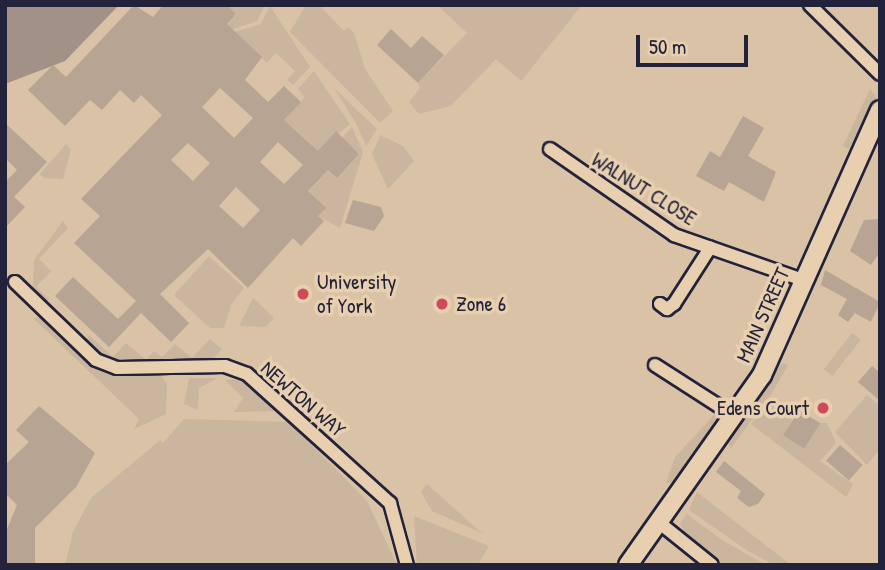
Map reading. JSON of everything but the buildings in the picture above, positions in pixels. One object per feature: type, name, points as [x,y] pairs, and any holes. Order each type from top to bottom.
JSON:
[{"type":"street","points":[[810,5],[880,74]]},
{"type":"street","name":"MAIN STREET","points":[[628,565],[661,524],[736,417],[775,352],[803,280],[880,110]]},
{"type":"street","name":"WALNUT CLOSE","points":[[550,149],[674,235],[803,280]]},
{"type":"street","points":[[660,304],[667,309],[674,304],[710,248]]},
{"type":"street","name":"NEWTON WAY","points":[[15,282],[96,360],[117,368],[225,366],[247,374],[390,503],[407,565]]},
{"type":"street","points":[[655,365],[736,417]]},
{"type":"street","points":[[661,524],[712,565]]},
{"type":"shaded area","name":"Zone 6","points":[[5,5],[880,5],[880,565],[5,565]]},
{"type":"shaded area","points":[[5,5],[119,5],[65,61],[5,84]]},
{"type":"shaded area","points":[[227,5],[265,5],[257,21],[231,30],[176,77],[236,15]]},
{"type":"shaded area","points":[[306,5],[319,5],[344,31],[348,27],[354,33],[365,69],[393,111],[380,123],[290,32]]},
{"type":"shaded area","points":[[437,5],[582,5],[521,81],[496,59],[451,106],[419,114],[409,102],[420,88],[418,83],[467,33]]},
{"type":"shaded area","points":[[270,6],[310,67],[293,85],[287,80],[295,71],[276,53],[267,63],[234,32],[261,24]]},
{"type":"shaded area","points":[[314,71],[350,124],[313,156],[312,145],[292,127],[288,131],[279,110],[287,117],[305,97],[298,89]]},
{"type":"shaded area","points":[[334,88],[377,129],[366,146],[356,123]]},
{"type":"shaded area","points":[[870,89],[877,99],[853,151],[843,146]]},
{"type":"shaded area","points":[[352,127],[363,152],[340,228],[318,216],[326,208],[300,200],[328,170],[337,178],[359,154],[342,138]]},
{"type":"shaded area","points":[[380,135],[403,146],[414,161],[388,189],[372,154]]},
{"type":"shaded area","points":[[66,144],[71,149],[63,179],[44,178],[40,174]]},
{"type":"shaded area","points":[[63,221],[68,228],[39,259],[51,271],[36,287],[49,299],[45,304],[33,286],[34,260]]},
{"type":"shaded area","points":[[209,256],[244,288],[231,305],[224,328],[210,328],[174,295]]},
{"type":"shaded area","points":[[253,298],[274,318],[266,327],[239,326]]},
{"type":"shaded area","points":[[40,317],[89,363],[111,374],[161,375],[167,384],[166,414],[134,429],[139,419],[33,318]]},
{"type":"shaded area","points":[[852,333],[861,340],[832,376],[824,369]]},
{"type":"shaded area","points":[[89,335],[113,357],[126,343],[146,360],[154,351],[162,357],[175,344],[192,358],[210,339],[222,349],[213,359],[121,361],[96,353],[86,342]]},
{"type":"shaded area","points":[[782,363],[788,365],[772,393],[731,448],[727,443]]},
{"type":"shaded area","points":[[189,378],[218,378],[199,388],[198,410],[184,404]]},
{"type":"shaded area","points":[[238,379],[278,411],[234,412],[243,398],[225,380]]},
{"type":"shaded area","points":[[867,395],[880,406],[880,449],[867,465],[835,432]]},
{"type":"shaded area","points":[[768,405],[796,411],[784,436],[804,447],[820,423],[827,423],[836,443],[820,461],[853,484],[846,497],[751,424]]},
{"type":"shaded area","points":[[715,414],[721,424],[677,482],[666,483],[675,457]]},
{"type":"shaded area","points":[[184,419],[289,422],[367,501],[397,565],[65,565],[73,532],[91,498],[160,440],[163,443]]},
{"type":"shaded area","points":[[427,484],[484,534],[432,511],[421,492]]},
{"type":"shaded area","points":[[697,492],[791,565],[774,565],[748,551],[689,510]]},
{"type":"shaded area","points":[[687,514],[722,540],[766,565],[722,565],[685,534],[680,523]]},
{"type":"shaded area","points":[[414,516],[489,546],[478,565],[417,565]]},
{"type":"place","name":"University of York","points":[[303,294]]},
{"type":"place","name":"Zone 6","points":[[442,304]]},
{"type":"place","name":"Edens Court","points":[[823,408]]}]
